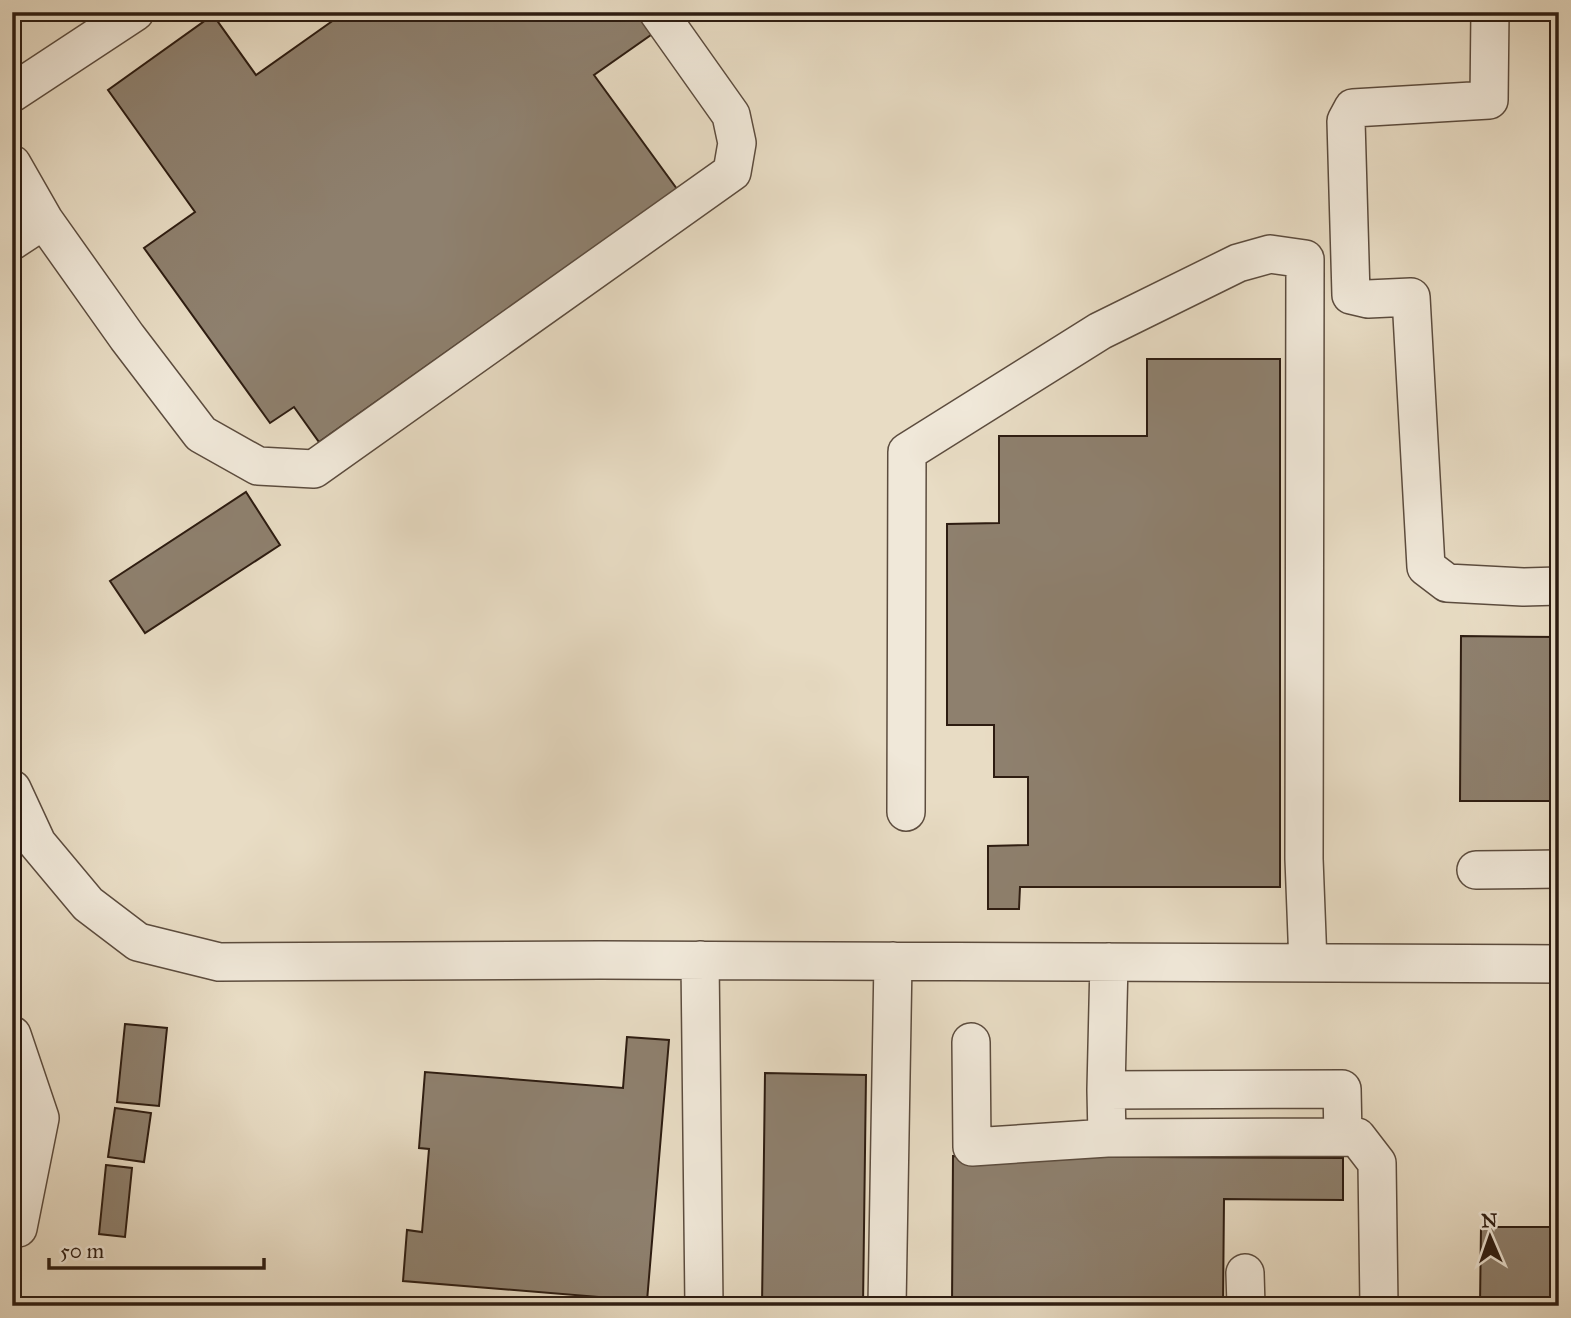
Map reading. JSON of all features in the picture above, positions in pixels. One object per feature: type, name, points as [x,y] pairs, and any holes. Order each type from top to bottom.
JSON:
[{"type":"street","points":[[12,93],[135,12]]},
{"type":"street","points":[[12,164],[44,220],[127,337],[201,434],[258,466],[314,468],[732,172],[737,144],[732,115],[658,12]]},
{"type":"street","points":[[1490,12],[1489,100],[1353,108],[1346,121],[1351,295],[1368,299],[1411,297],[1426,566],[1447,583],[1559,586]]},
{"type":"street","points":[[12,241],[44,220]]},
{"type":"street","points":[[906,812],[907,452],[1100,331],[1238,263],[1270,254],[1305,259],[1304,859],[1308,963]]},
{"type":"street","points":[[12,789],[37,843],[88,904],[138,942],[219,962],[700,960],[1559,964]]},
{"type":"street","points":[[1476,870],[1559,869]]},
{"type":"street","points":[[700,960],[704,1306]]},
{"type":"street","points":[[887,1306],[893,961]]},
{"type":"street","points":[[1107,1138],[1110,962]]},
{"type":"street","points":[[12,1035],[40,1118],[18,1228]]},
{"type":"street","points":[[971,1042],[972,1147],[1107,1138],[1357,1137],[1377,1163],[1379,1306]]},
{"type":"street","points":[[1106,1090],[1342,1089],[1343,1137]]},
{"type":"building","points":[[335,12],[645,12],[658,30],[594,75],[677,189],[319,442],[294,407],[270,423],[144,248],[195,212],[108,90],[213,15],[256,75],[338,17]]},
{"type":"building","points":[[1147,359],[1280,359],[1280,887],[1020,887],[1019,909],[988,909],[988,846],[1028,845],[1028,777],[994,777],[994,725],[947,725],[947,524],[999,523],[999,436],[1147,436]]},
{"type":"building","points":[[246,492],[280,545],[145,633],[110,581]]},
{"type":"building","points":[[1461,636],[1559,637],[1559,801],[1460,801]]},
{"type":"building","points":[[125,1024],[167,1028],[159,1106],[117,1102]]},
{"type":"building","points":[[627,1037],[669,1040],[647,1301],[403,1281],[407,1230],[422,1232],[429,1149],[419,1148],[425,1072],[623,1088]]},
{"type":"building","points":[[765,1073],[866,1075],[863,1306],[762,1306]]},
{"type":"building","points":[[115,1108],[151,1113],[144,1162],[108,1157]]},
{"type":"building","points":[[953,1156],[1343,1158],[1343,1200],[1224,1199],[1223,1306],[952,1306]]},
{"type":"building","points":[[106,1165],[132,1168],[125,1237],[99,1234]]},
{"type":"building","points":[[1481,1227],[1559,1227],[1559,1306],[1480,1306]]}]
